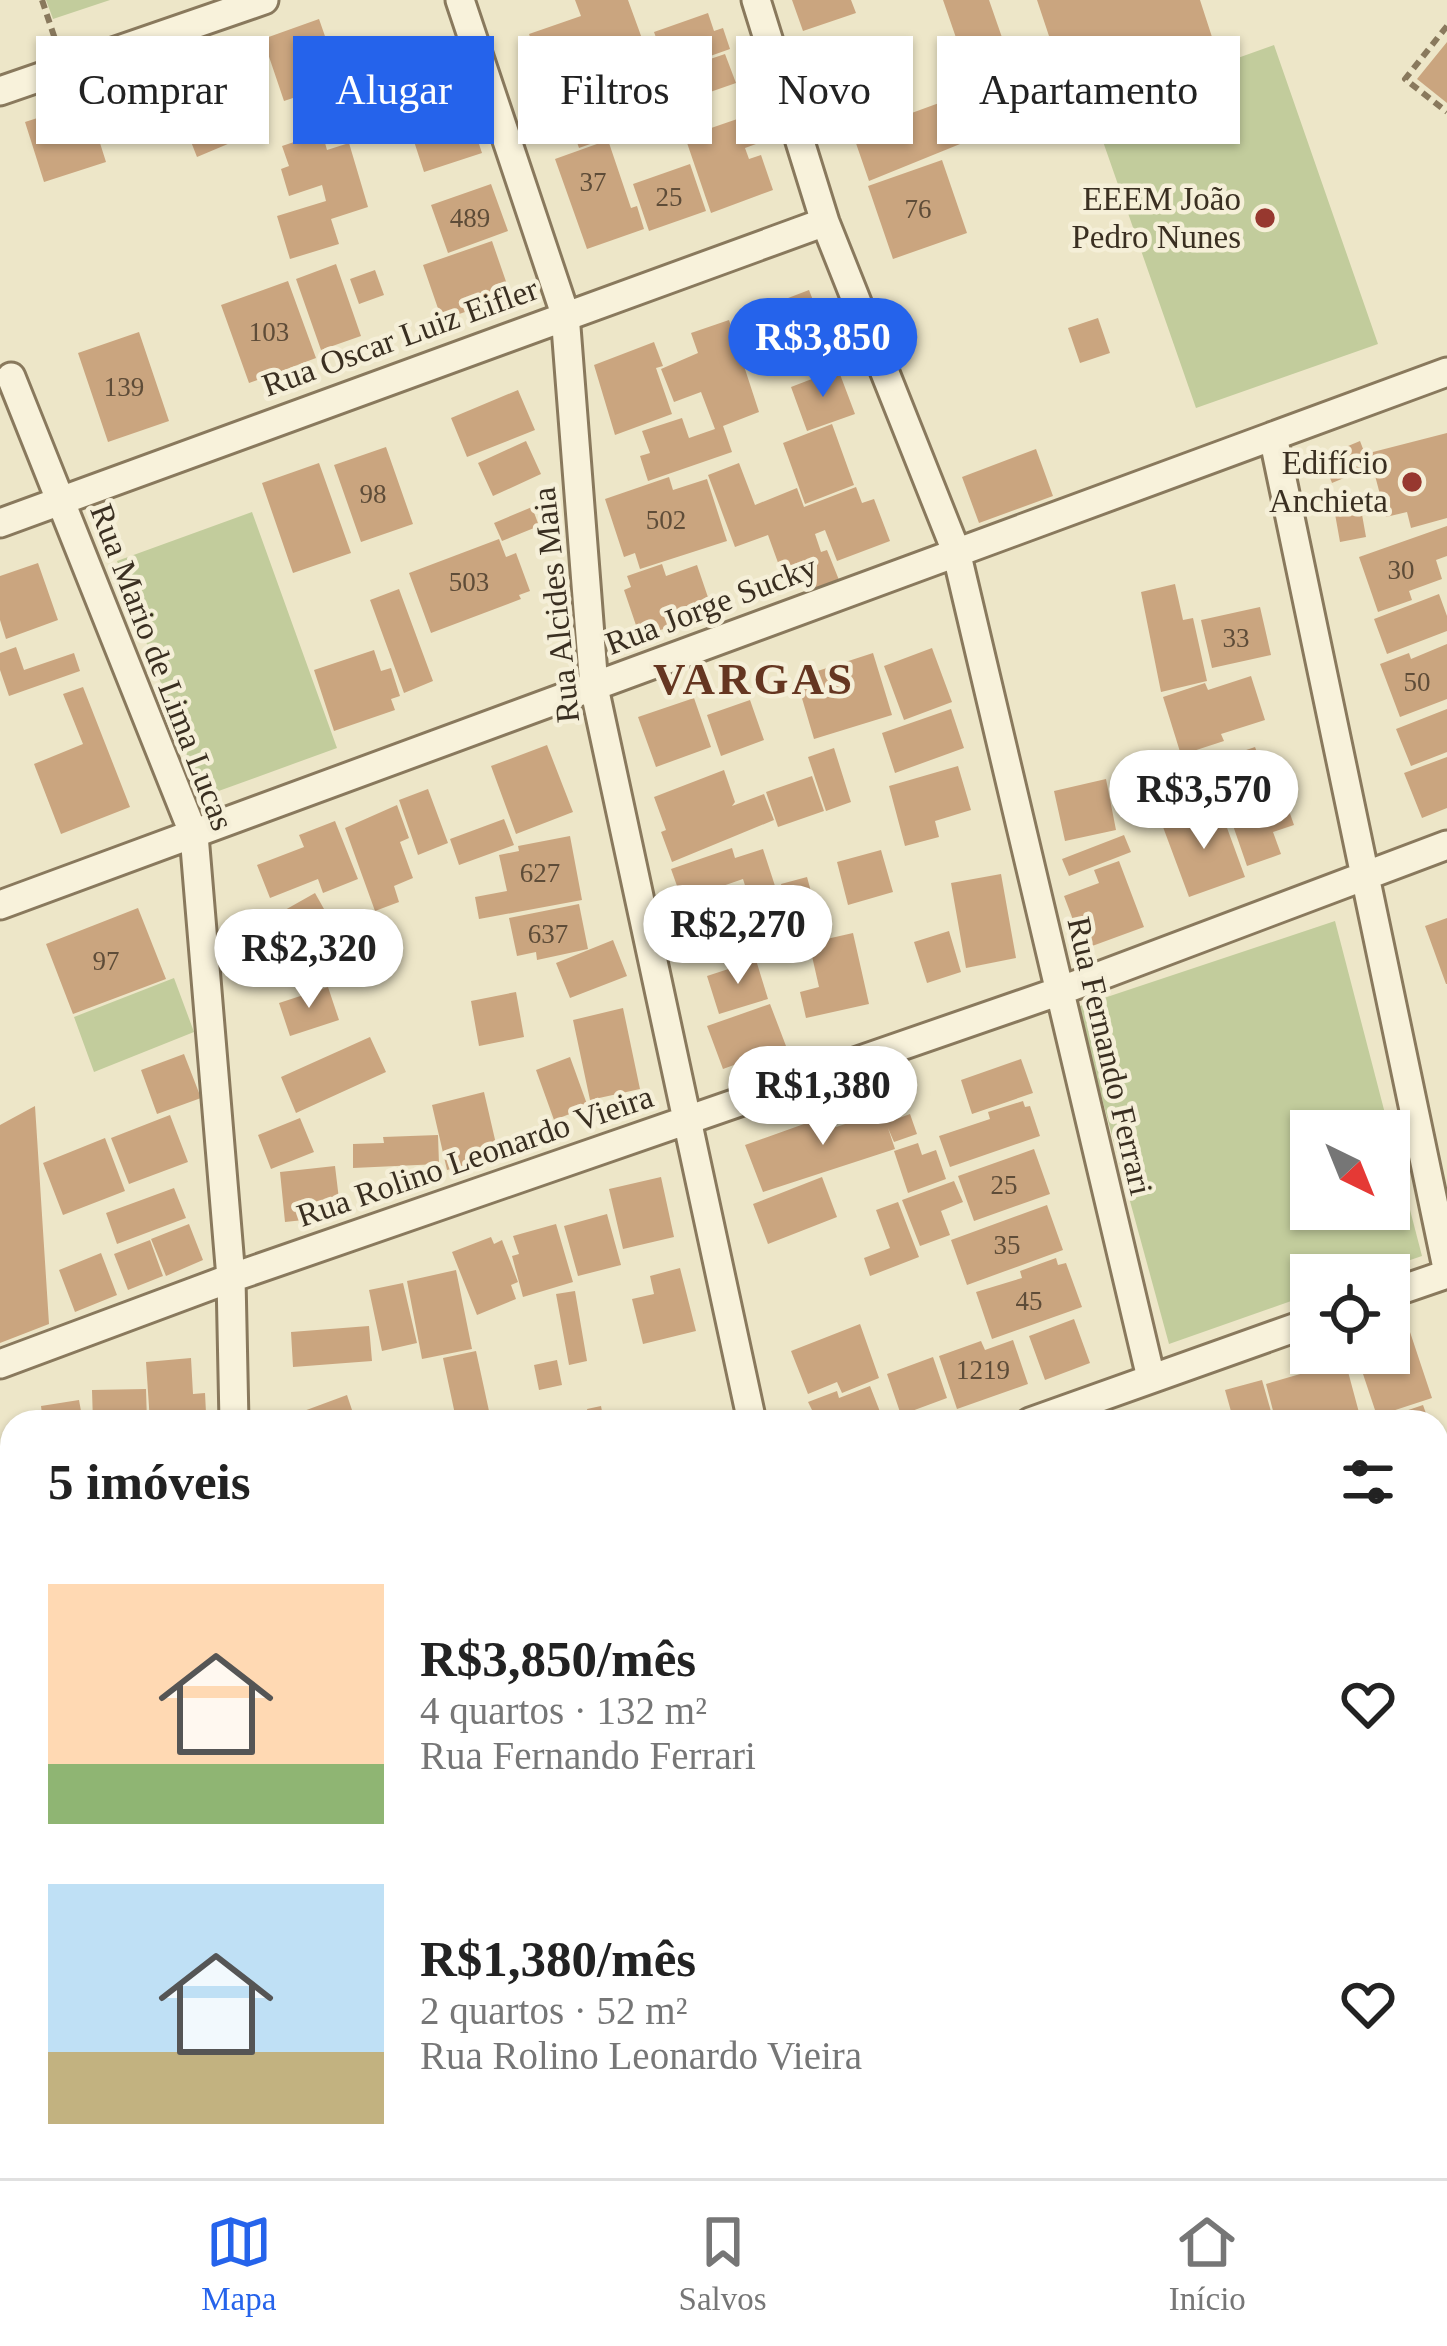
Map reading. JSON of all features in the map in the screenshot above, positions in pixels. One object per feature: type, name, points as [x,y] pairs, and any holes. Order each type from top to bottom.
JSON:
[{"type":"street","points":[[161,36],[265,0]]},
{"type":"street","name":"Rua Alcides Maia","points":[[460,0],[565,314],[594,687],[749,1410]]},
{"type":"street","name":"Rua Fernando Ferrari","points":[[756,0],[826,222],[956,551],[1150,1378]]},
{"type":"street","points":[[0,92],[36,79]]},
{"type":"street","name":"Rua Oscar Luiz Eifler","points":[[0,523],[826,222]]},
{"type":"street","name":"Rua Jorge Sucky","points":[[0,904],[1447,372]]},
{"type":"street","name":"Rua Mario de Lima Lucas","points":[[11,377],[194,835],[231,1278],[234,1410]]},
{"type":"street","points":[[1273,436],[1447,1271],[1410,1286]]},
{"type":"street","name":"Rua Rolino Leonardo Vieira","points":[[0,1364],[231,1278],[1057,992],[1447,845]]},
{"type":"street","points":[[1063,1410],[1290,1329]]},
{"type":"path","points":[[42,0],[55,36]]},
{"type":"path","points":[[1447,26],[1405,79],[1447,112]]},
{"type":"green space","points":[[46,0],[110,0],[53,19]]},
{"type":"green space","points":[[1274,45],[1378,344],[1196,408],[1104,144],[1240,144],[1240,57]]},
{"type":"green space","points":[[252,512],[337,748],[202,797],[117,561]]},
{"type":"green space","points":[[1335,921],[1384,1110],[1290,1110],[1290,1230],[1410,1230],[1410,1210],[1422,1256],[1410,1260],[1410,1254],[1290,1254],[1290,1301],[1169,1344],[1077,1007]]},
{"type":"green space","points":[[174,978],[194,1032],[94,1072],[74,1017]]},
{"type":"building","points":[[575,0],[628,0],[641,36],[530,36],[581,16]]},
{"type":"building","points":[[792,0],[851,0],[856,13],[803,31]]},
{"type":"building","points":[[943,0],[989,0],[1002,36],[955,36]]},
{"type":"building","points":[[1037,0],[1200,0],[1212,36],[1049,36]]},
{"type":"building","points":[[708,13],[714,31],[723,28],[730,49],[712,55],[712,36],[655,36],[654,32]]},
{"type":"building","points":[[319,19],[325,36],[293,36],[293,98],[284,101],[269,57],[269,37]]},
{"type":"building","points":[[1447,42],[1447,103],[1417,79]]},
{"type":"building","points":[[725,54],[736,83],[712,91],[712,58]]},
{"type":"building","points":[[937,104],[937,144],[960,144],[869,181],[856,144],[913,144],[913,113]]},
{"type":"building","points":[[36,118],[36,144],[100,144],[106,162],[44,182],[25,122]]},
{"type":"building","points":[[736,119],[736,144],[756,144],[745,148],[749,159],[761,155],[773,190],[711,213],[687,144],[712,144],[712,128]]},
{"type":"building","points":[[192,144],[228,144],[197,157]]},
{"type":"building","points":[[325,144],[327,150],[349,144],[368,207],[331,219],[339,244],[290,259],[277,216],[326,201],[322,185],[289,196],[281,169],[289,166],[282,146]]},
{"type":"building","points":[[415,144],[479,144],[482,153],[424,172]]},
{"type":"building","points":[[609,144],[631,208],[637,206],[644,229],[587,249],[555,159]]},
{"type":"building","points":[[942,160],[967,233],[893,259],[868,186]]},
{"type":"building","points":[[690,164],[706,211],[649,231],[633,184]]},
{"type":"building","points":[[491,184],[508,231],[448,253],[431,205]]},
{"type":"building","points":[[492,241],[511,296],[442,320],[423,265]]},
{"type":"building","points":[[336,264],[361,336],[321,350],[296,279]]},
{"type":"building","points":[[375,270],[384,295],[359,304],[350,279]]},
{"type":"building","points":[[288,281],[316,358],[249,383],[221,305]]},
{"type":"building","points":[[809,290],[832,349],[784,368],[762,308]]},
{"type":"building","points":[[756,311],[773,357],[752,365],[734,318]]},
{"type":"building","points":[[1098,318],[1110,353],[1080,363],[1068,328]]},
{"type":"building","points":[[729,320],[759,412],[723,426],[732,452],[648,481],[640,456],[650,453],[642,431],[682,418],[689,438],[715,429],[701,392],[674,402],[661,369],[698,353],[691,333]]},
{"type":"building","points":[[139,332],[169,421],[108,442],[78,353]]},
{"type":"building","points":[[654,342],[663,366],[656,368],[672,414],[615,435],[594,365]]},
{"type":"building","points":[[838,369],[855,414],[807,431],[791,387]]},
{"type":"building","points":[[518,390],[535,430],[467,457],[451,418]]},
{"type":"building","points":[[832,424],[854,485],[805,504],[783,443]]},
{"type":"building","name":"Edifício Anchieta","points":[[1447,433],[1447,518],[1411,528],[1407,512],[1386,517],[1369,453]]},
{"type":"building","points":[[526,441],[541,474],[493,496],[478,463]]},
{"type":"building","points":[[1360,441],[1370,467],[1332,483],[1322,457]]},
{"type":"building","points":[[386,447],[413,524],[361,542],[334,465]]},
{"type":"building","points":[[1036,449],[1053,496],[979,523],[962,477]]},
{"type":"building","points":[[319,463],[351,553],[293,573],[262,483]]},
{"type":"building","points":[[739,463],[755,505],[797,488],[804,507],[856,487],[862,503],[874,499],[890,541],[837,561],[825,530],[815,534],[839,580],[815,589],[805,562],[781,571],[768,535],[735,547],[708,475]]},
{"type":"building","points":[[669,477],[673,490],[707,479],[727,541],[640,569],[635,553],[624,557],[605,499]]},
{"type":"building","points":[[1358,492],[1366,537],[1340,542],[1332,497]]},
{"type":"building","points":[[532,507],[539,526],[502,541],[494,523]]},
{"type":"building","points":[[1447,526],[1447,556],[1436,560],[1442,579],[1409,591],[1412,600],[1378,612],[1359,557]]},
{"type":"building","points":[[499,539],[506,557],[516,553],[530,591],[519,595],[521,599],[431,633],[409,573]]},
{"type":"building","points":[[38,563],[58,620],[6,639],[0,620],[0,576]]},
{"type":"building","points":[[662,564],[666,576],[697,565],[713,612],[640,637],[624,590],[631,587],[627,576]]},
{"type":"building","points":[[1175,584],[1183,620],[1193,618],[1207,681],[1161,692],[1141,592]]},
{"type":"building","points":[[399,589],[433,681],[404,693],[370,600]]},
{"type":"building","points":[[1439,594],[1447,631],[1387,654],[1374,619]]},
{"type":"building","points":[[1260,607],[1271,655],[1212,668],[1201,620]]},
{"type":"building","points":[[1447,644],[1447,699],[1400,717],[1380,664],[1409,653],[1411,659]]},
{"type":"building","points":[[16,647],[24,670],[74,653],[80,671],[9,696],[0,653]]},
{"type":"building","points":[[932,648],[952,702],[904,720],[884,666]]},
{"type":"building","points":[[374,650],[381,671],[391,668],[400,696],[391,699],[395,710],[334,731],[314,670]]},
{"type":"building","points":[[873,653],[892,715],[814,739],[796,678]]},
{"type":"building","points":[[1251,676],[1265,720],[1221,734],[1224,741],[1181,755],[1163,697],[1205,683],[1208,690]]},
{"type":"building","points":[[83,687],[130,807],[61,834],[34,764],[83,744],[63,694]]},
{"type":"building","points":[[694,698],[711,747],[656,767],[638,717]]},
{"type":"building","points":[[750,700],[764,740],[721,756],[707,715]]},
{"type":"building","points":[[951,709],[964,748],[895,773],[882,733]]},
{"type":"building","points":[[1447,709],[1447,752],[1411,766],[1396,729]]},
{"type":"building","points":[[547,745],[573,812],[516,834],[491,766]]},
{"type":"building","points":[[1255,747],[1264,771],[1274,768],[1294,825],[1273,832],[1281,854],[1247,866],[1211,762]]},
{"type":"building","points":[[834,748],[851,802],[826,811],[808,757]]},
{"type":"building","points":[[1447,757],[1447,808],[1422,818],[1404,773]]},
{"type":"building","points":[[958,766],[971,810],[935,821],[939,837],[905,846],[889,786]]},
{"type":"building","points":[[724,770],[735,802],[732,806],[764,794],[774,820],[672,862],[654,797]]},
{"type":"building","points":[[812,776],[824,811],[778,827],[766,792]]},
{"type":"building","points":[[1106,779],[1116,830],[1065,841],[1054,791]]},
{"type":"building","points":[[428,789],[448,843],[418,855],[399,800]]},
{"type":"building","points":[[397,805],[409,838],[400,842],[413,878],[394,886],[399,902],[375,911],[345,828]]},
{"type":"building","points":[[1219,806],[1245,877],[1189,897],[1163,827]]},
{"type":"building","points":[[504,819],[514,845],[459,865],[450,839]]},
{"type":"building","points":[[335,821],[358,879],[323,893],[318,879],[270,898],[257,865],[304,847],[299,835]]},
{"type":"building","points":[[1124,835],[1131,852],[1069,876],[1062,859]]},
{"type":"building","points":[[570,836],[582,900],[479,919],[475,897],[507,891],[499,855],[519,851],[518,846]]},
{"type":"building","points":[[732,848],[735,858],[763,849],[776,889],[749,898],[743,879],[682,900],[671,869]]},
{"type":"building","points":[[881,850],[893,892],[848,905],[837,862]]},
{"type":"building","points":[[1119,861],[1144,927],[1084,949],[1064,896],[1099,883],[1094,870]]},
{"type":"building","points":[[1001,874],[1016,958],[966,968],[951,883]]},
{"type":"building","points":[[807,877],[821,928],[796,936],[781,884]]},
{"type":"building","points":[[315,893],[342,941],[275,978],[248,931]]},
{"type":"building","points":[[754,900],[764,939],[711,952],[701,912]]},
{"type":"building","points":[[579,904],[588,949],[537,960],[536,952],[517,956],[509,918]]},
{"type":"building","points":[[138,908],[166,979],[73,1014],[46,944]]},
{"type":"building","points":[[1447,918],[1447,984],[1446,984],[1425,926]]},
{"type":"building","points":[[949,931],[961,972],[927,983],[914,942]]},
{"type":"building","points":[[853,933],[869,1004],[806,1018],[800,992],[819,987],[809,943]]},
{"type":"building","points":[[613,940],[627,976],[570,998],[556,963]]},
{"type":"building","points":[[756,960],[768,999],[719,1014],[707,976]]},
{"type":"building","points":[[328,987],[339,1020],[290,1036],[279,1003]]},
{"type":"building","points":[[516,992],[524,1037],[479,1046],[471,1001]]},
{"type":"building","points":[[770,1004],[786,1046],[723,1069],[707,1026]]},
{"type":"building","points":[[623,1008],[640,1089],[590,1100],[573,1020]]},
{"type":"building","points":[[370,1037],[386,1072],[296,1113],[281,1077]]},
{"type":"building","points":[[184,1054],[201,1098],[157,1114],[141,1070]]},
{"type":"building","points":[[570,1057],[588,1107],[554,1120],[536,1070]]},
{"type":"building","points":[[1021,1059],[1033,1093],[972,1114],[961,1080]]},
{"type":"building","points":[[484,1092],[499,1157],[447,1170],[432,1105]]},
{"type":"building","points":[[1023,1101],[1025,1107],[1030,1106],[1040,1136],[950,1167],[939,1136],[990,1119],[988,1112]]},
{"type":"building","points":[[35,1106],[49,1324],[0,1343],[0,1125]]},
{"type":"building","points":[[882,1112],[886,1123],[910,1114],[917,1134],[894,1142],[888,1128],[895,1149],[763,1192],[745,1145],[832,1114],[836,1127]]},
{"type":"building","points":[[170,1115],[188,1162],[129,1184],[111,1138]]},
{"type":"building","points":[[300,1118],[314,1152],[271,1169],[258,1135]]},
{"type":"building","points":[[438,1135],[439,1164],[353,1168],[353,1144],[384,1143],[383,1137]]},
{"type":"building","points":[[105,1138],[125,1191],[63,1215],[43,1163]]},
{"type":"building","points":[[918,1143],[922,1155],[936,1150],[946,1179],[908,1193],[894,1151]]},
{"type":"building","points":[[1034,1149],[1050,1194],[974,1221],[958,1176]]},
{"type":"building","points":[[335,1166],[341,1216],[285,1222],[280,1172]]},
{"type":"building","points":[[661,1177],[674,1237],[623,1249],[609,1189]]},
{"type":"building","points":[[822,1177],[837,1217],[768,1244],[753,1204]]},
{"type":"building","points":[[954,1181],[963,1202],[941,1211],[950,1235],[920,1246],[902,1200]]},
{"type":"building","points":[[174,1188],[186,1218],[117,1244],[106,1213]]},
{"type":"building","points":[[898,1202],[919,1257],[870,1276],[864,1258],[890,1248],[876,1210]]},
{"type":"building","points":[[1047,1205],[1063,1250],[967,1285],[951,1240]]},
{"type":"building","points":[[607,1214],[621,1265],[578,1276],[564,1226]]},
{"type":"building","points":[[189,1224],[203,1260],[166,1276],[151,1239]]},
{"type":"building","points":[[556,1224],[573,1282],[523,1297],[512,1256],[519,1254],[513,1236]]},
{"type":"building","points":[[491,1237],[494,1244],[502,1240],[518,1282],[511,1285],[516,1299],[477,1315],[452,1252]]},
{"type":"building","points":[[150,1240],[163,1276],[128,1290],[114,1254]]},
{"type":"building","points":[[101,1253],[117,1295],[75,1312],[59,1270]]},
{"type":"building","points":[[1056,1258],[1058,1265],[1066,1263],[1082,1307],[992,1339],[976,1292],[1022,1278],[1020,1271]]},
{"type":"building","points":[[680,1268],[696,1331],[643,1344],[632,1299],[654,1294],[650,1276]]},
{"type":"building","points":[[456,1270],[472,1349],[422,1359],[407,1281]]},
{"type":"building","points":[[403,1283],[417,1343],[382,1351],[369,1290]]},
{"type":"building","points":[[575,1291],[587,1361],[569,1365],[556,1294]]},
{"type":"building","points":[[1074,1319],[1090,1363],[1045,1380],[1029,1336]]},
{"type":"building","points":[[860,1324],[879,1378],[842,1393],[837,1382],[808,1394],[791,1351]]},
{"type":"building","points":[[369,1326],[372,1361],[293,1367],[291,1332]]},
{"type":"building","points":[[1410,1332],[1432,1398],[1395,1410],[1375,1410],[1363,1374],[1410,1374]]},
{"type":"building","points":[[1013,1340],[1028,1384],[957,1409],[939,1356],[981,1341],[985,1350]]},
{"type":"building","points":[[476,1351],[489,1410],[454,1410],[443,1358]]},
{"type":"building","points":[[933,1357],[947,1398],[915,1410],[899,1410],[887,1374]]},
{"type":"building","points":[[191,1358],[193,1394],[205,1393],[206,1410],[149,1410],[146,1362]]},
{"type":"building","points":[[557,1360],[562,1385],[539,1390],[534,1365]]},
{"type":"building","points":[[1300,1374],[1349,1374],[1358,1410],[1273,1410],[1266,1384]]},
{"type":"building","points":[[1262,1380],[1271,1410],[1231,1410],[1225,1390]]},
{"type":"building","points":[[870,1386],[879,1410],[812,1410],[808,1402],[837,1391],[839,1398]]},
{"type":"building","points":[[146,1389],[147,1410],[93,1410],[92,1390]]},
{"type":"building","points":[[347,1395],[352,1410],[306,1410]]},
{"type":"building","points":[[79,1400],[81,1410],[42,1410],[41,1406]]},
{"type":"place","name":"EEEM João Pedro Nunes","points":[[1265,218]]},
{"type":"place","name":"Edifício Anchieta","points":[[1412,482]]},
{"type":"district","name":"VARGAS","points":[[754,679]]}]
